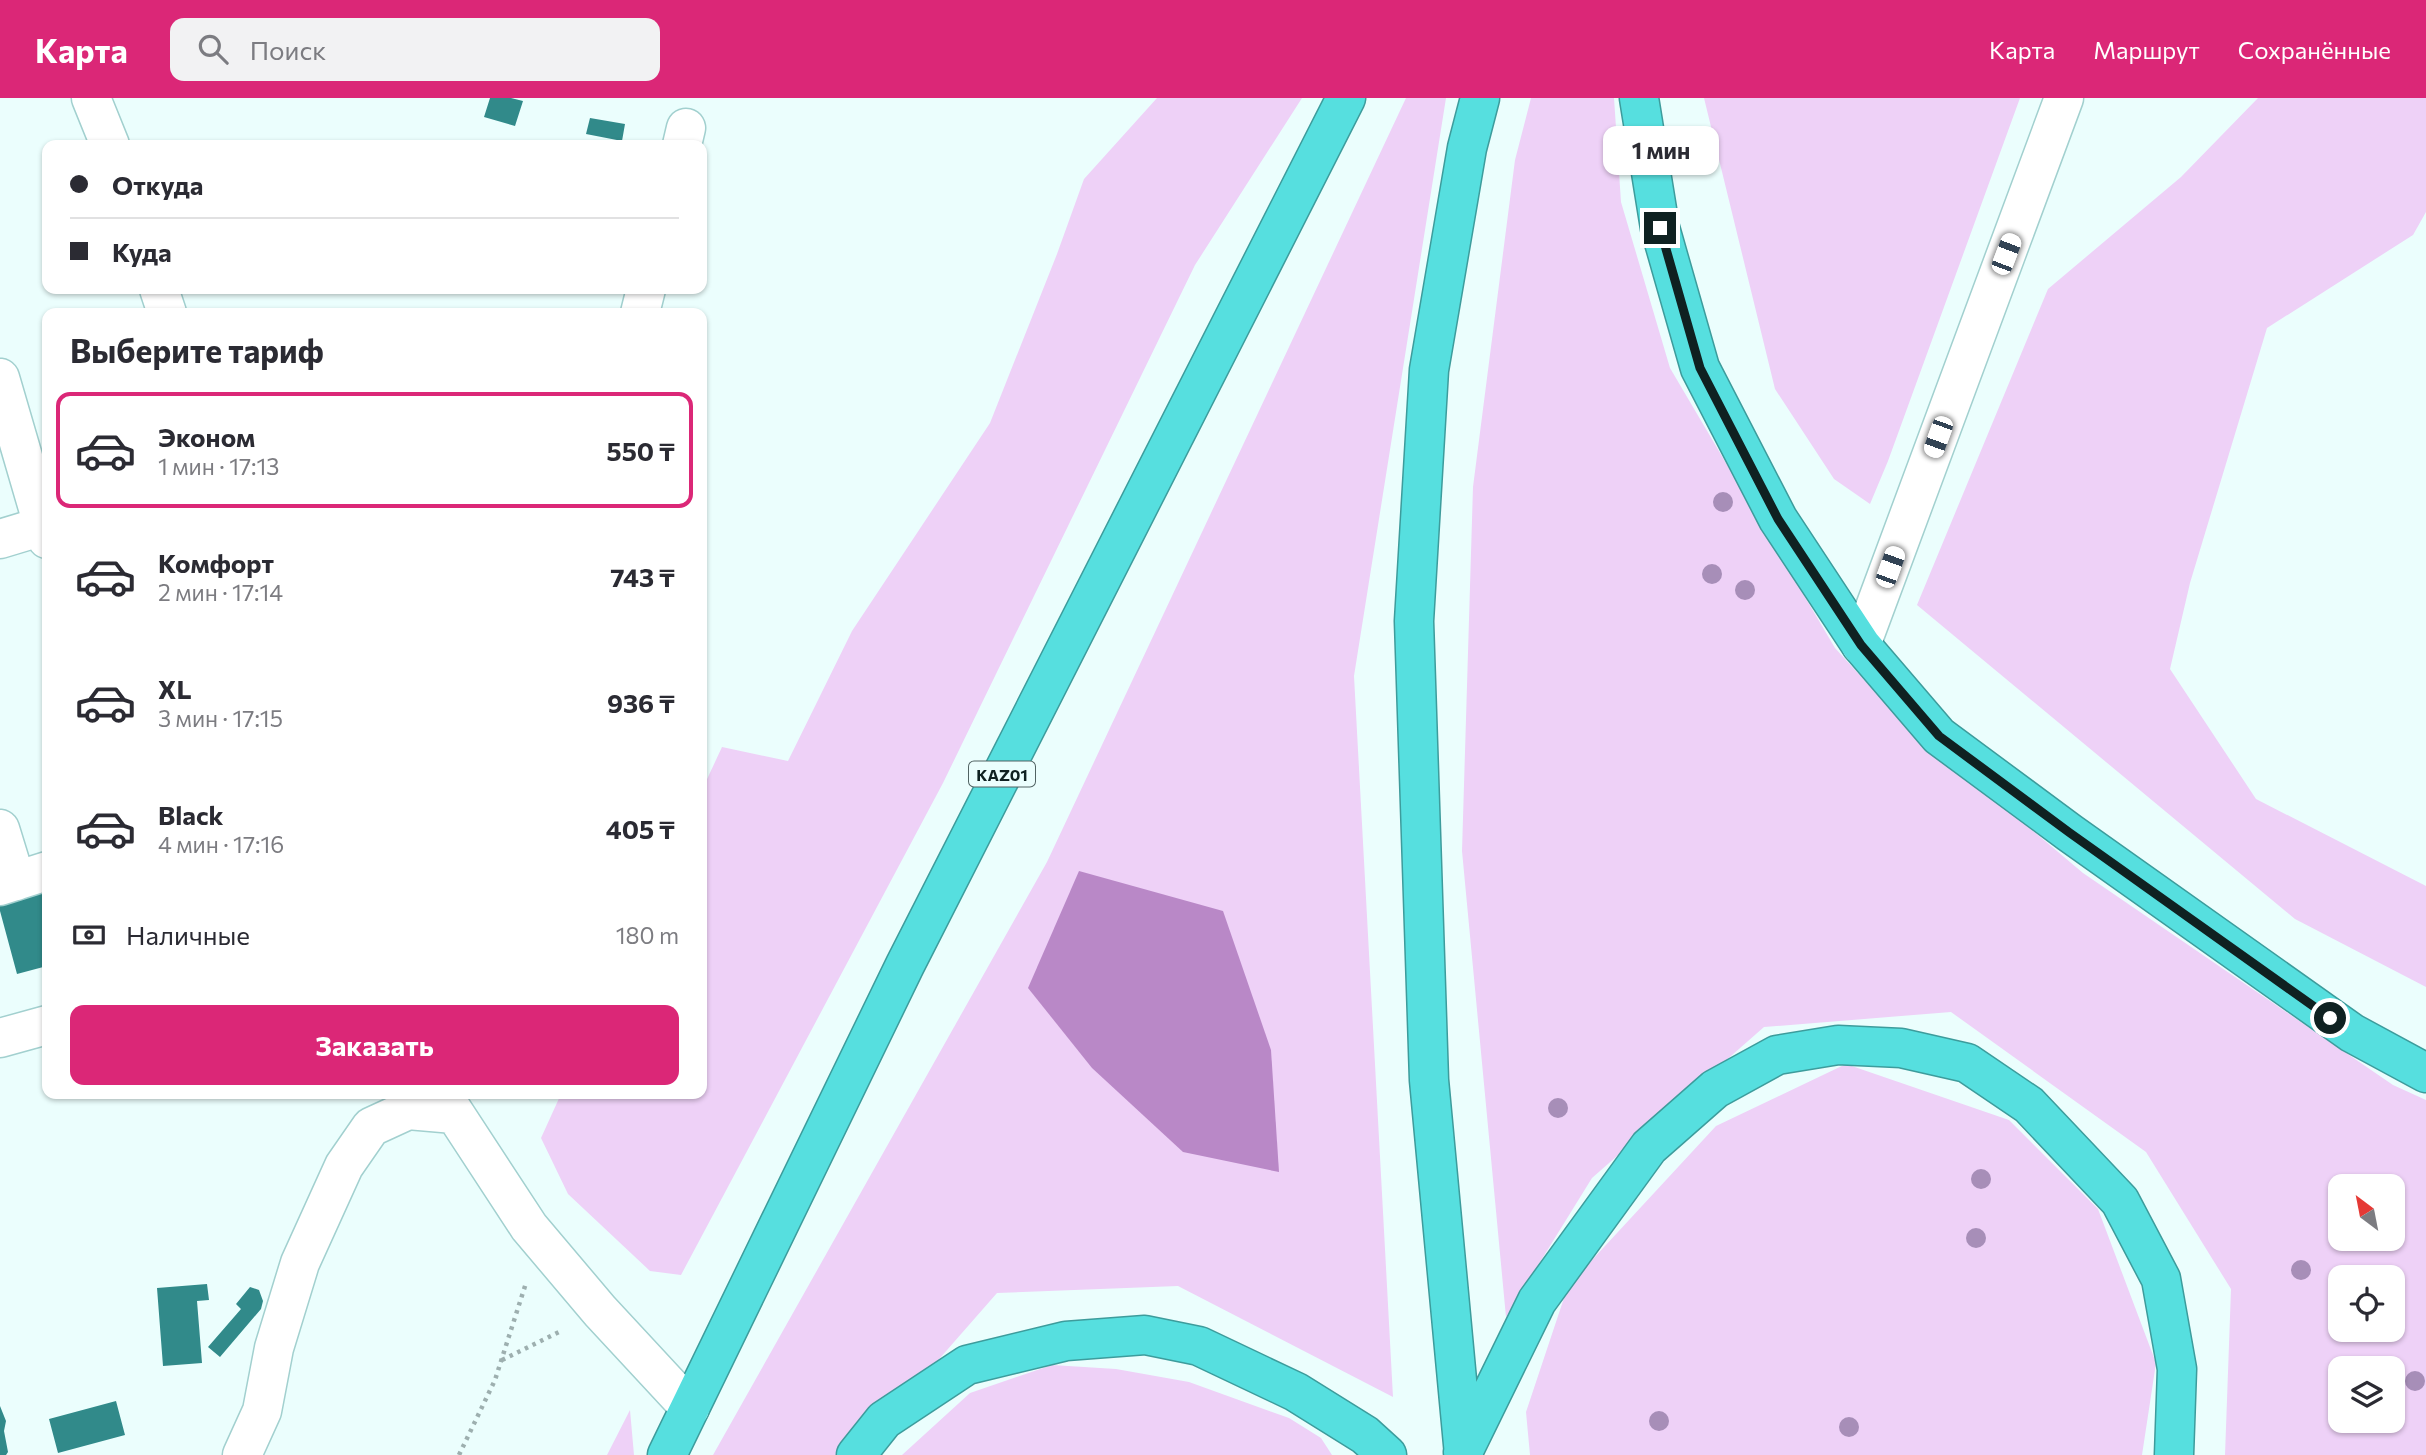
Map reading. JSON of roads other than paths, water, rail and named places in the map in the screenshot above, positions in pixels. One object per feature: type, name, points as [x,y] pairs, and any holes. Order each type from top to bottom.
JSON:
[{"type":"highway","name":"KАZ01","points":[[667,1455],[905,965],[1346,98]]},
{"type":"highway","points":[[1464,1453],[1429,1080],[1414,621],[1429,370],[1467,148],[1480,98]]},
{"type":"highway","points":[[1639,98],[1660,228],[1700,368],[1778,519],[1861,645],[1939,736],[2070,833],[2352,1033],[2426,1073]]},
{"type":"highway","points":[[1464,1453],[1537,1301],[1649,1147],[1715,1089],[1777,1055],[1838,1045],[1901,1048],[1967,1063],[2029,1105],[2120,1201],[2161,1279],[2177,1369],[2174,1455]]},
{"type":"highway","points":[[856,1455],[884,1420],[967,1365],[1066,1340],[1145,1335],[1199,1346],[1296,1392],[1365,1435],[1387,1455]]},
{"type":"street","points":[[91,98],[108,140]]},
{"type":"street","points":[[1861,645],[2064,98]]},
{"type":"street","points":[[0,378],[42,522]]},
{"type":"street","points":[[0,539],[42,533]]},
{"type":"street","points":[[0,829],[21,879]]},
{"type":"street","points":[[0,1038],[42,1026]]},
{"type":"street","points":[[243,1455],[262,1412],[274,1348],[300,1263],[344,1166],[371,1127],[408,1110],[448,1104],[540,1241],[600,1311],[690,1408]]}]
